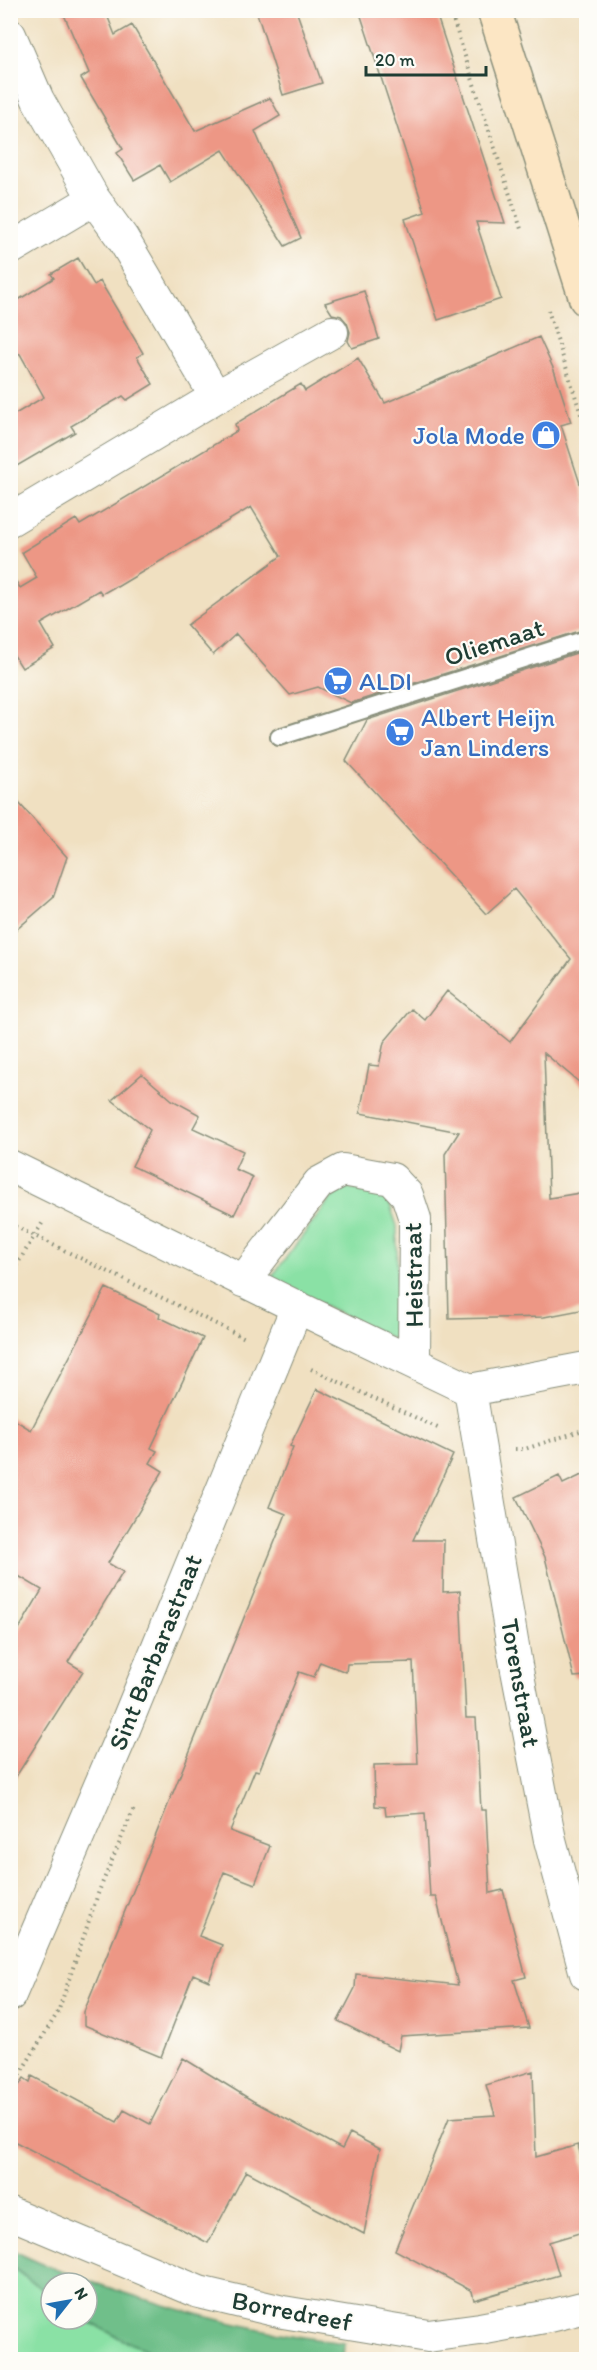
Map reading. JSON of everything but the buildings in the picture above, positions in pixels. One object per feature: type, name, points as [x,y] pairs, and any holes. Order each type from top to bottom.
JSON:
[{"type":"main road","points":[[494,10],[586,299]]},
{"type":"street","points":[[10,35],[38,100],[94,199],[123,239],[216,397]]},
{"type":"street","points":[[10,249],[94,199]]},
{"type":"street","points":[[10,520],[216,397],[332,332]]},
{"type":"street","name":"Heistraat","points":[[10,1166],[470,1390]]},
{"type":"street","name":"Heistraat","points":[[243,1281],[318,1183],[343,1170],[392,1179],[407,1195],[415,1219],[414,1362]]},
{"type":"street","name":"Sint Barbarastraat","points":[[10,1995],[120,1739],[297,1307]]},
{"type":"street","points":[[470,1390],[586,1368]]},
{"type":"street","name":"Torenstraat","points":[[470,1390],[516,1665],[550,1840],[586,1974]]},
{"type":"street","name":"Borredreef","points":[[10,2213],[199,2292],[283,2312],[428,2336],[503,2325],[586,2307]]},
{"type":"lane","name":"Oliemaat","points":[[279,737],[586,639]]},
{"type":"path","points":[[450,10],[524,237]]},
{"type":"path","points":[[546,305],[586,430]]},
{"type":"path","points":[[10,1276],[61,1189]]},
{"type":"green space","points":[[347,1188],[381,1194],[390,1205],[397,1226],[397,1341],[270,1279],[331,1198]]},
{"type":"green space","points":[[11,2249],[62,2271],[39,2271],[39,2287],[11,2266]]},
{"type":"green space","points":[[10,2266],[39,2287],[39,2331],[99,2331],[99,2327],[127,2342],[171,2359],[11,2359]]},
{"type":"green space","points":[[99,2284],[222,2320],[344,2343],[343,2359],[171,2359],[127,2342],[99,2327]]},
{"type":"place","name":"Jola Mode","points":[[546,435]]},
{"type":"place","name":"ALDI","points":[[338,681]]},
{"type":"place","name":"Albert Heijn Jan Linders","points":[[400,732]]}]
